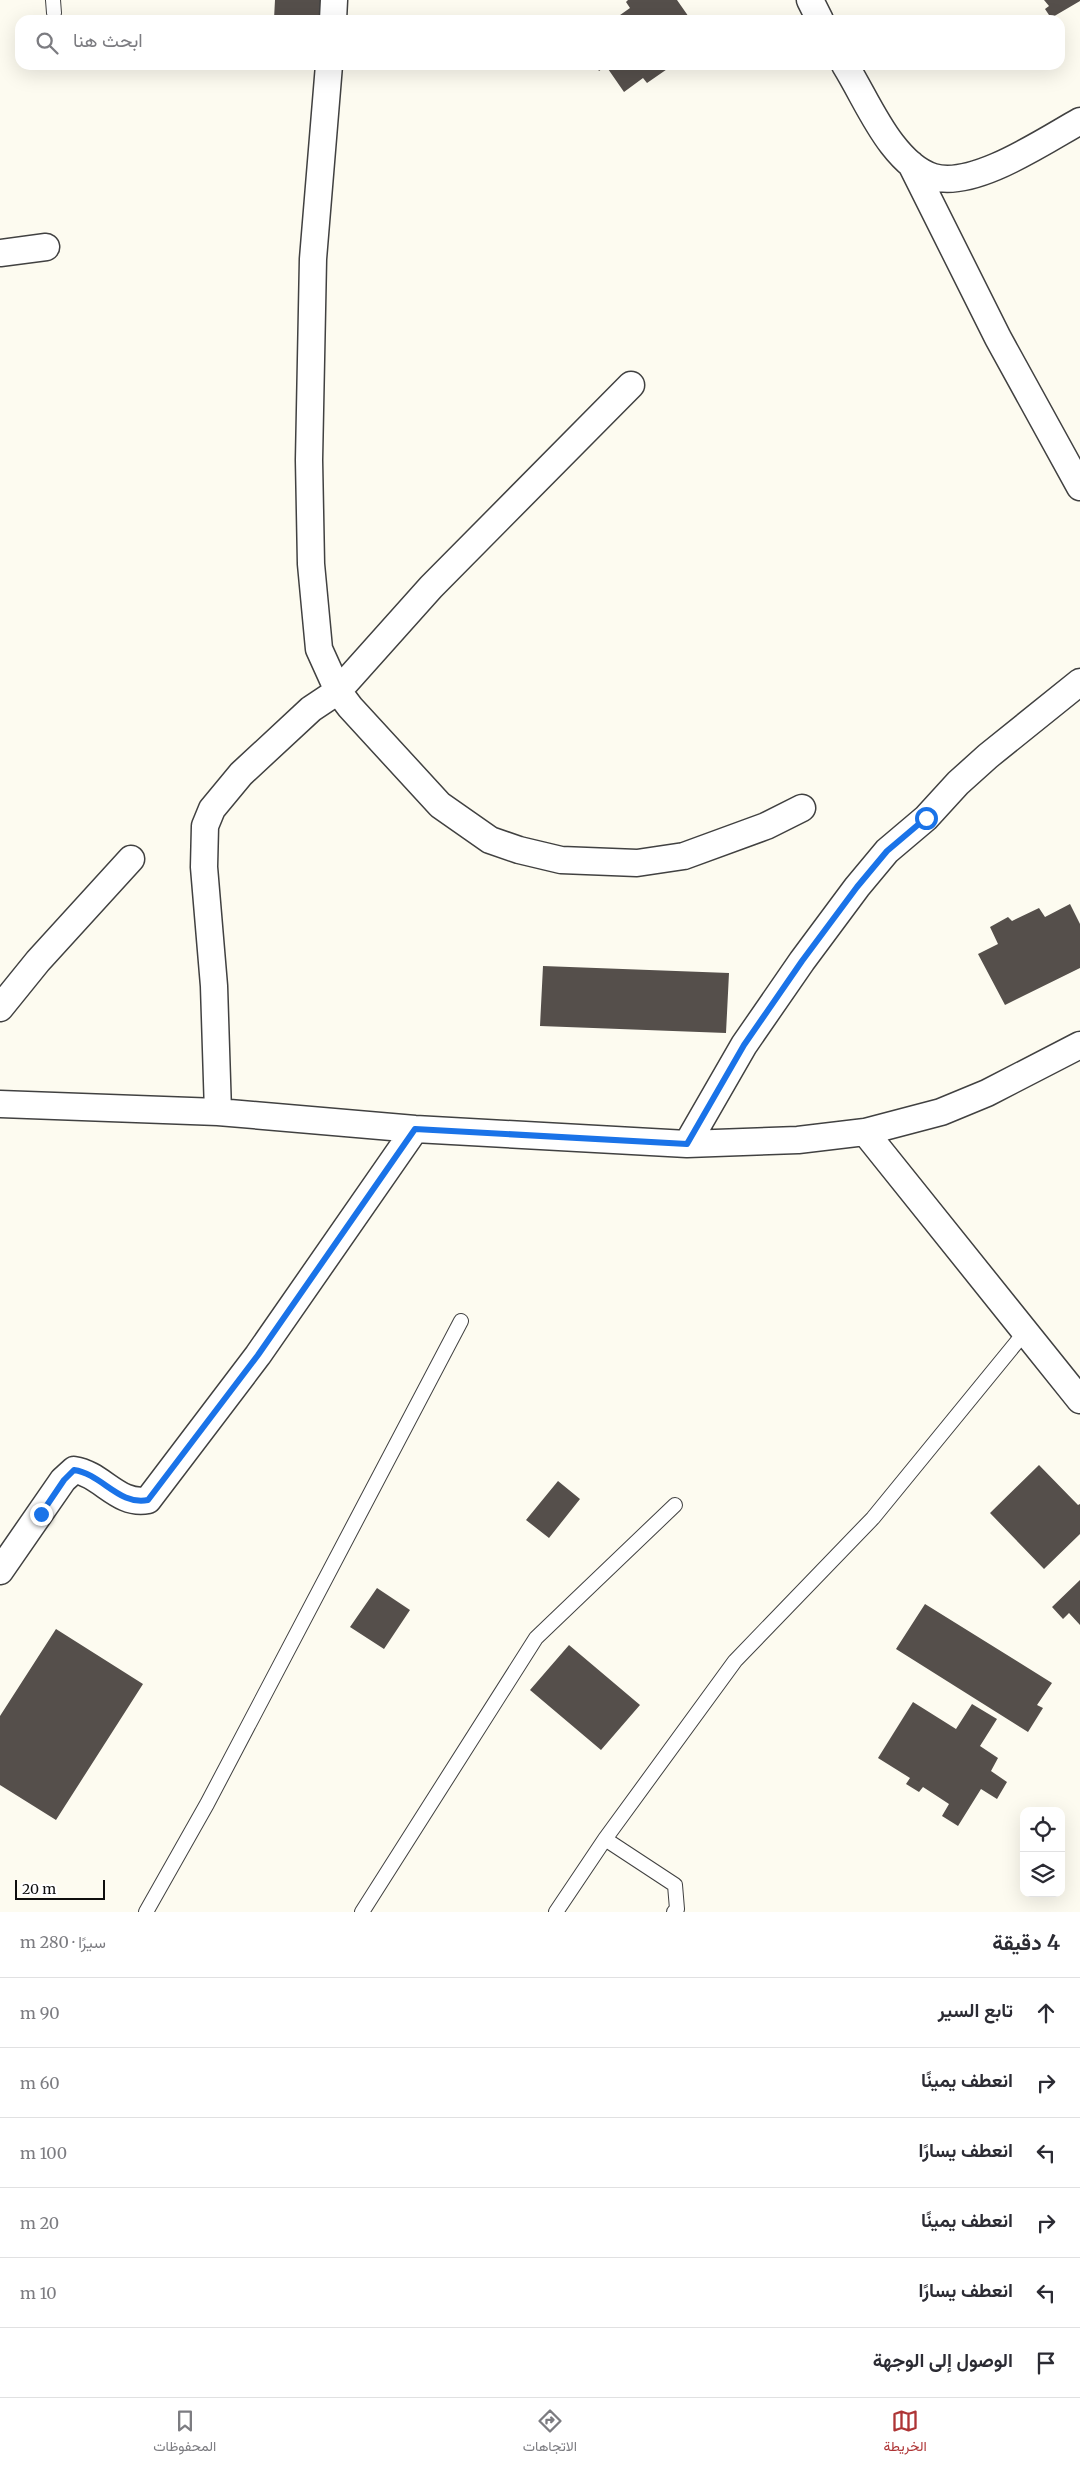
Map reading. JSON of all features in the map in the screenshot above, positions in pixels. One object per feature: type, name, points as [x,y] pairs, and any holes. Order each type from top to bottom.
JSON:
[{"type":"street","points":[[333,15],[334,0]]},
{"type":"street","points":[[810,0],[818,15]]},
{"type":"street","points":[[329,70],[313,259],[309,460],[311,564],[319,649],[338,691],[350,707],[440,805],[490,840],[519,850],[561,860],[637,863],[684,856],[766,826],[802,808]]},
{"type":"street","points":[[849,70],[891,143],[911,164],[933,177],[958,179],[985,172],[1080,121]]},
{"type":"street","points":[[911,164],[998,338],[1080,487]]},
{"type":"street","points":[[0,253],[46,247]]},
{"type":"street","points":[[218,1112],[214,986],[204,867],[205,826],[212,808],[241,774],[311,709],[338,691],[431,587],[631,385]]},
{"type":"street","points":[[687,1144],[744,1045],[802,961],[881,858],[926,818],[988,756],[1080,682]]},
{"type":"street","points":[[0,1008],[38,961],[131,859]]},
{"type":"street","points":[[0,1104],[218,1112],[415,1129],[687,1144],[798,1140],[865,1132],[941,1112],[987,1093],[1080,1045]]},
{"type":"street","points":[[0,1571],[64,1480],[74,1470],[81,1471],[96,1479],[124,1498],[137,1502],[148,1500],[258,1355],[415,1129]]},
{"type":"street","points":[[865,1132],[1080,1400]]},
{"type":"lane","points":[[146,1912],[207,1804],[461,1321]]},
{"type":"lane","points":[[556,1912],[605,1839],[735,1661],[873,1518],[1025,1332]]},
{"type":"lane","points":[[362,1912],[536,1638],[675,1504]]},
{"type":"lane","points":[[605,1839],[675,1885],[676,1909],[674,1912]]},
{"type":"building","points":[[275,0],[323,0],[323,15],[274,15]]},
{"type":"building","points":[[628,0],[677,0],[688,15],[620,15],[630,8],[626,2]]},
{"type":"building","points":[[1044,0],[1080,0],[1056,15],[1049,15],[1045,9],[1049,6]]},
{"type":"building","points":[[609,70],[666,70],[647,83],[643,78],[624,92]]},
{"type":"building","points":[[1070,904],[1080,924],[1080,968],[1005,1005],[978,954],[998,944],[990,927],[1008,917],[1012,921],[1039,908],[1045,917]]},
{"type":"building","points":[[543,966],[729,973],[726,1033],[540,1026]]},
{"type":"building","points":[[1039,1465],[1078,1505],[1080,1504],[1080,1534],[1044,1569],[990,1513]]},
{"type":"building","points":[[558,1481],[580,1499],[549,1538],[526,1520]]},
{"type":"building","points":[[1080,1580],[1080,1625],[1069,1613],[1063,1619],[1052,1607]]},
{"type":"building","points":[[377,1588],[410,1610],[384,1649],[350,1627]]},
{"type":"building","points":[[925,1604],[1052,1683],[1037,1705],[1043,1708],[1028,1732],[896,1649]]},
{"type":"building","points":[[56,1629],[143,1684],[56,1820],[0,1785],[0,1716]]},
{"type":"building","points":[[569,1645],[640,1705],[601,1750],[530,1690]]},
{"type":"building","points":[[913,1702],[956,1729],[972,1704],[997,1719],[980,1746],[998,1758],[991,1771],[1007,1782],[997,1799],[981,1789],[958,1826],[942,1816],[949,1804],[923,1787],[919,1792],[906,1784],[910,1778],[878,1758]]},
{"type":"route","points":[[41,1514],[69,1473],[74,1470],[81,1471],[96,1479],[124,1498],[137,1502],[148,1500],[258,1355],[415,1129],[687,1144],[744,1045],[802,961],[857,887],[887,851],[926,818]]}]
